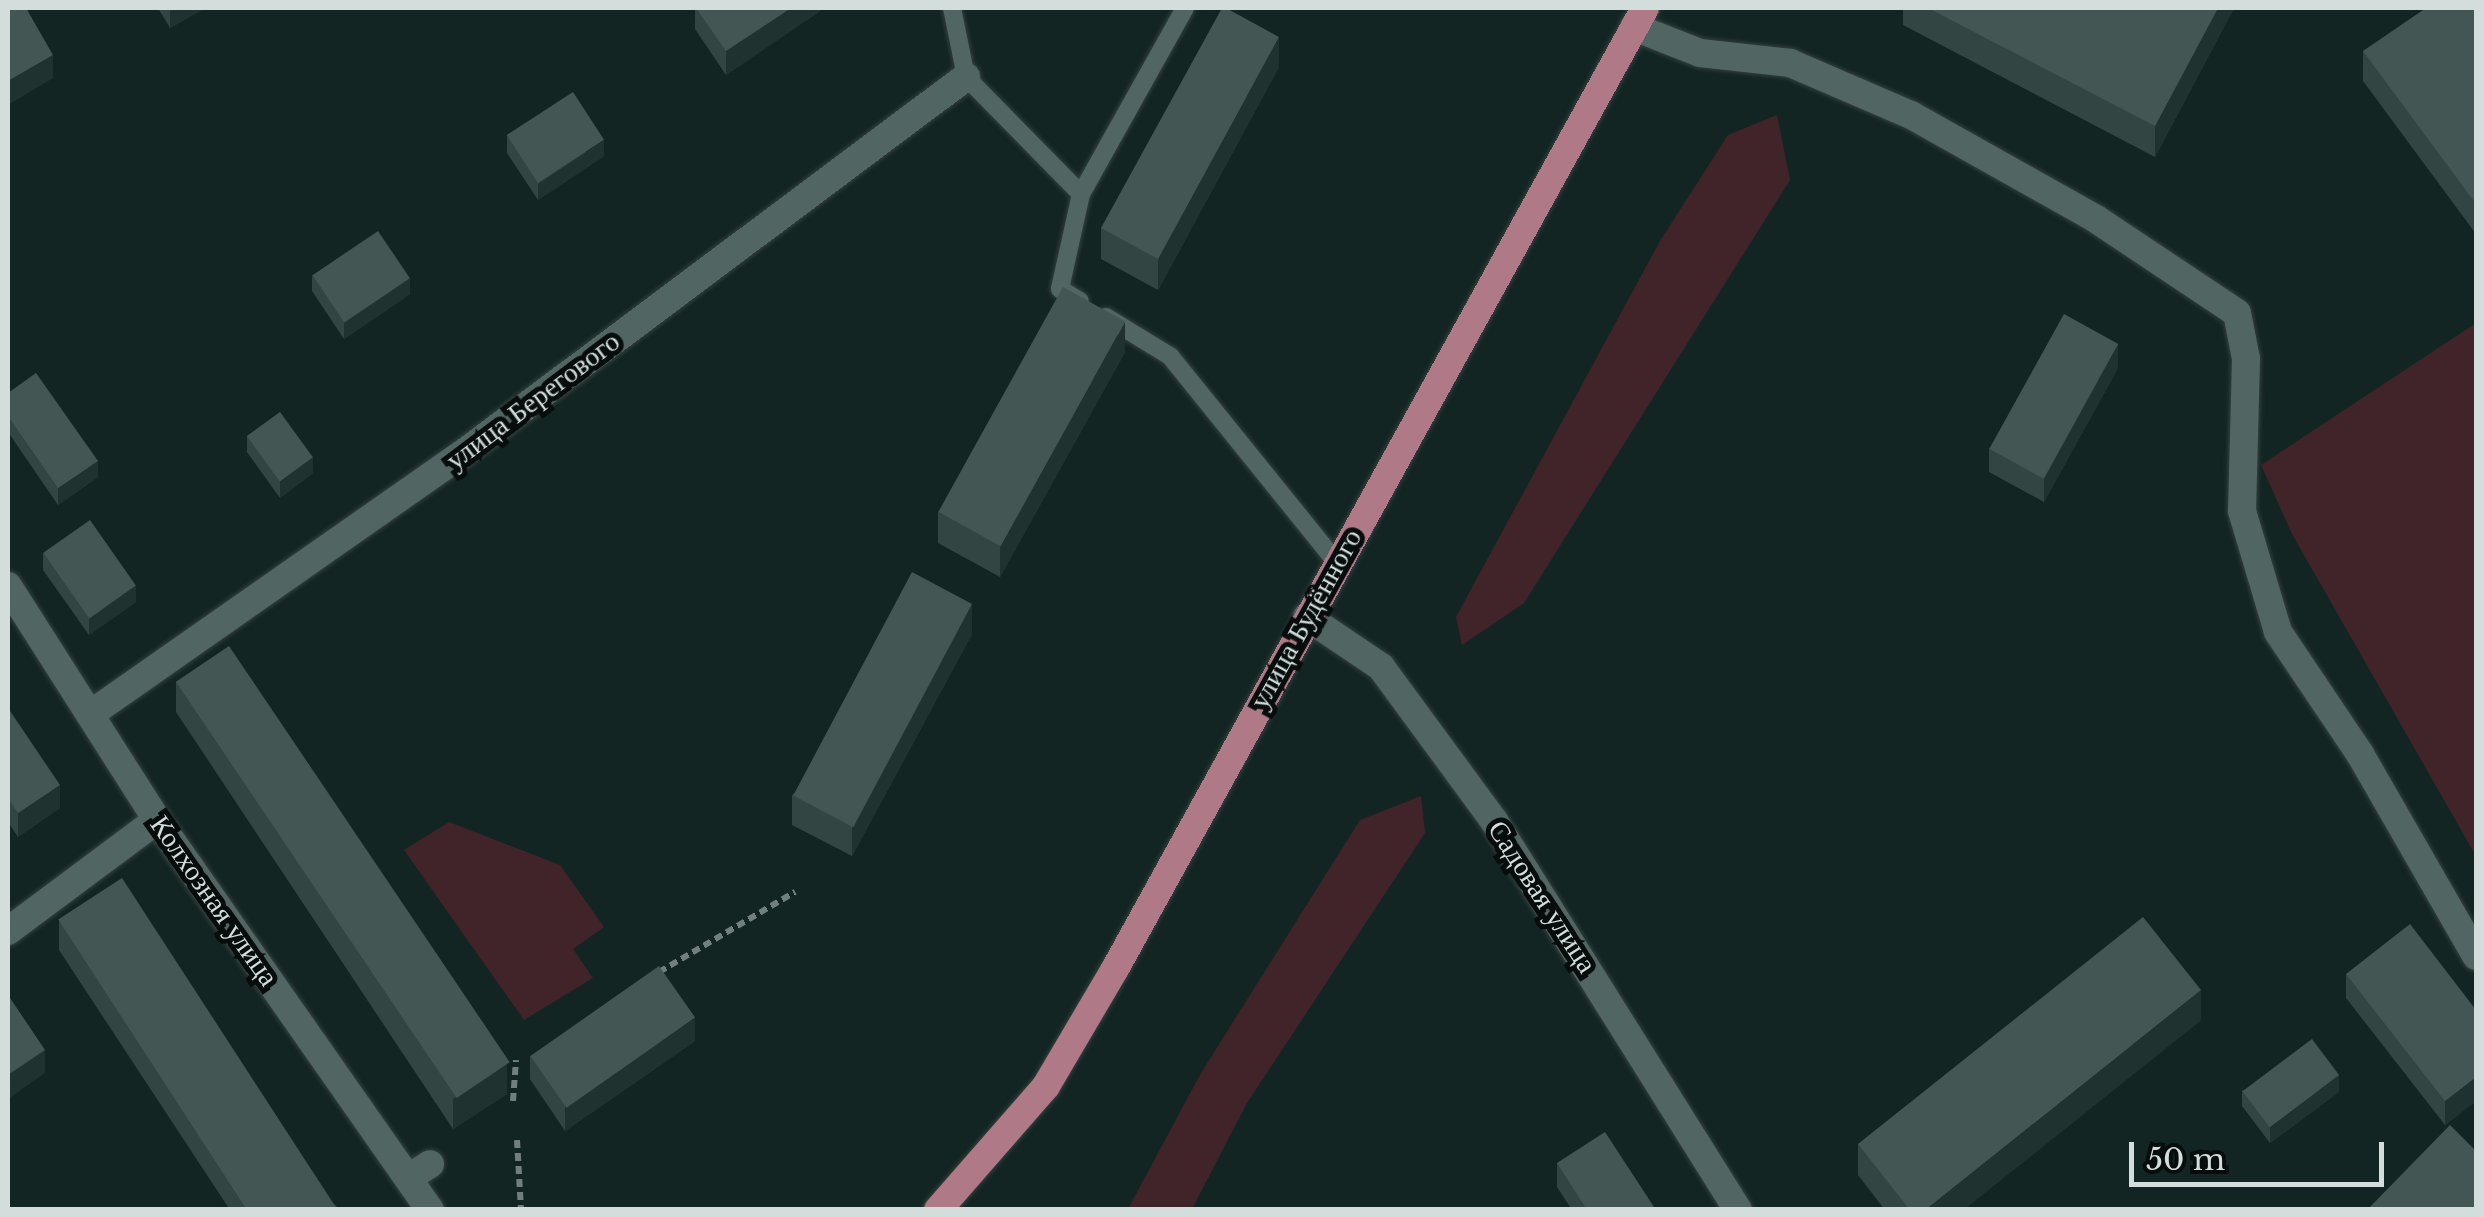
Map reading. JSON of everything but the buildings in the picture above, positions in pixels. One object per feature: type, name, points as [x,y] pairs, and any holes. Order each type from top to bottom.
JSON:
[{"type":"main road","name":"улица Будённого","points":[[938,1210],[1046,1086],[1640,18]]},
{"type":"street","points":[[1640,18],[1700,53],[1790,63],[1911,115],[2096,219],[2237,313],[2246,358],[2242,511],[2278,632],[2360,754],[2476,956]]},
{"type":"street","name":"улица Берегового","points":[[92,713],[461,455],[966,77]]},
{"type":"street","name":"Колхозная улица","points":[[8,586],[157,820],[419,1171],[430,1210]]},
{"type":"street","name":"Садовая улица","points":[[1307,618],[1382,667],[1494,821],[1738,1210]]},
{"type":"street","points":[[8,931],[157,820]]},
{"type":"lane","points":[[952,8],[966,77],[1081,194]]},
{"type":"lane","points":[[1185,8],[1081,194],[1060,289],[1170,356],[1336,562]]},
{"type":"path","points":[[649,978],[795,892]]},
{"type":"path","points":[[513,1101],[516,1060]]},
{"type":"path","points":[[516,1140],[521,1210]]},
{"type":"shaded area","points":[[1777,115],[1790,180],[1524,603],[1462,645],[1456,617],[1660,241],[1728,135]]},
{"type":"shaded area","points":[[2476,323],[2476,856],[2292,534],[2261,465]]},
{"type":"shaded area","points":[[1421,796],[1425,833],[1247,1103],[1192,1209],[1128,1209],[1201,1073],[1360,820]]},
{"type":"shaded area","points":[[449,822],[560,865],[604,927],[573,949],[593,978],[524,1020],[404,850]]}]
